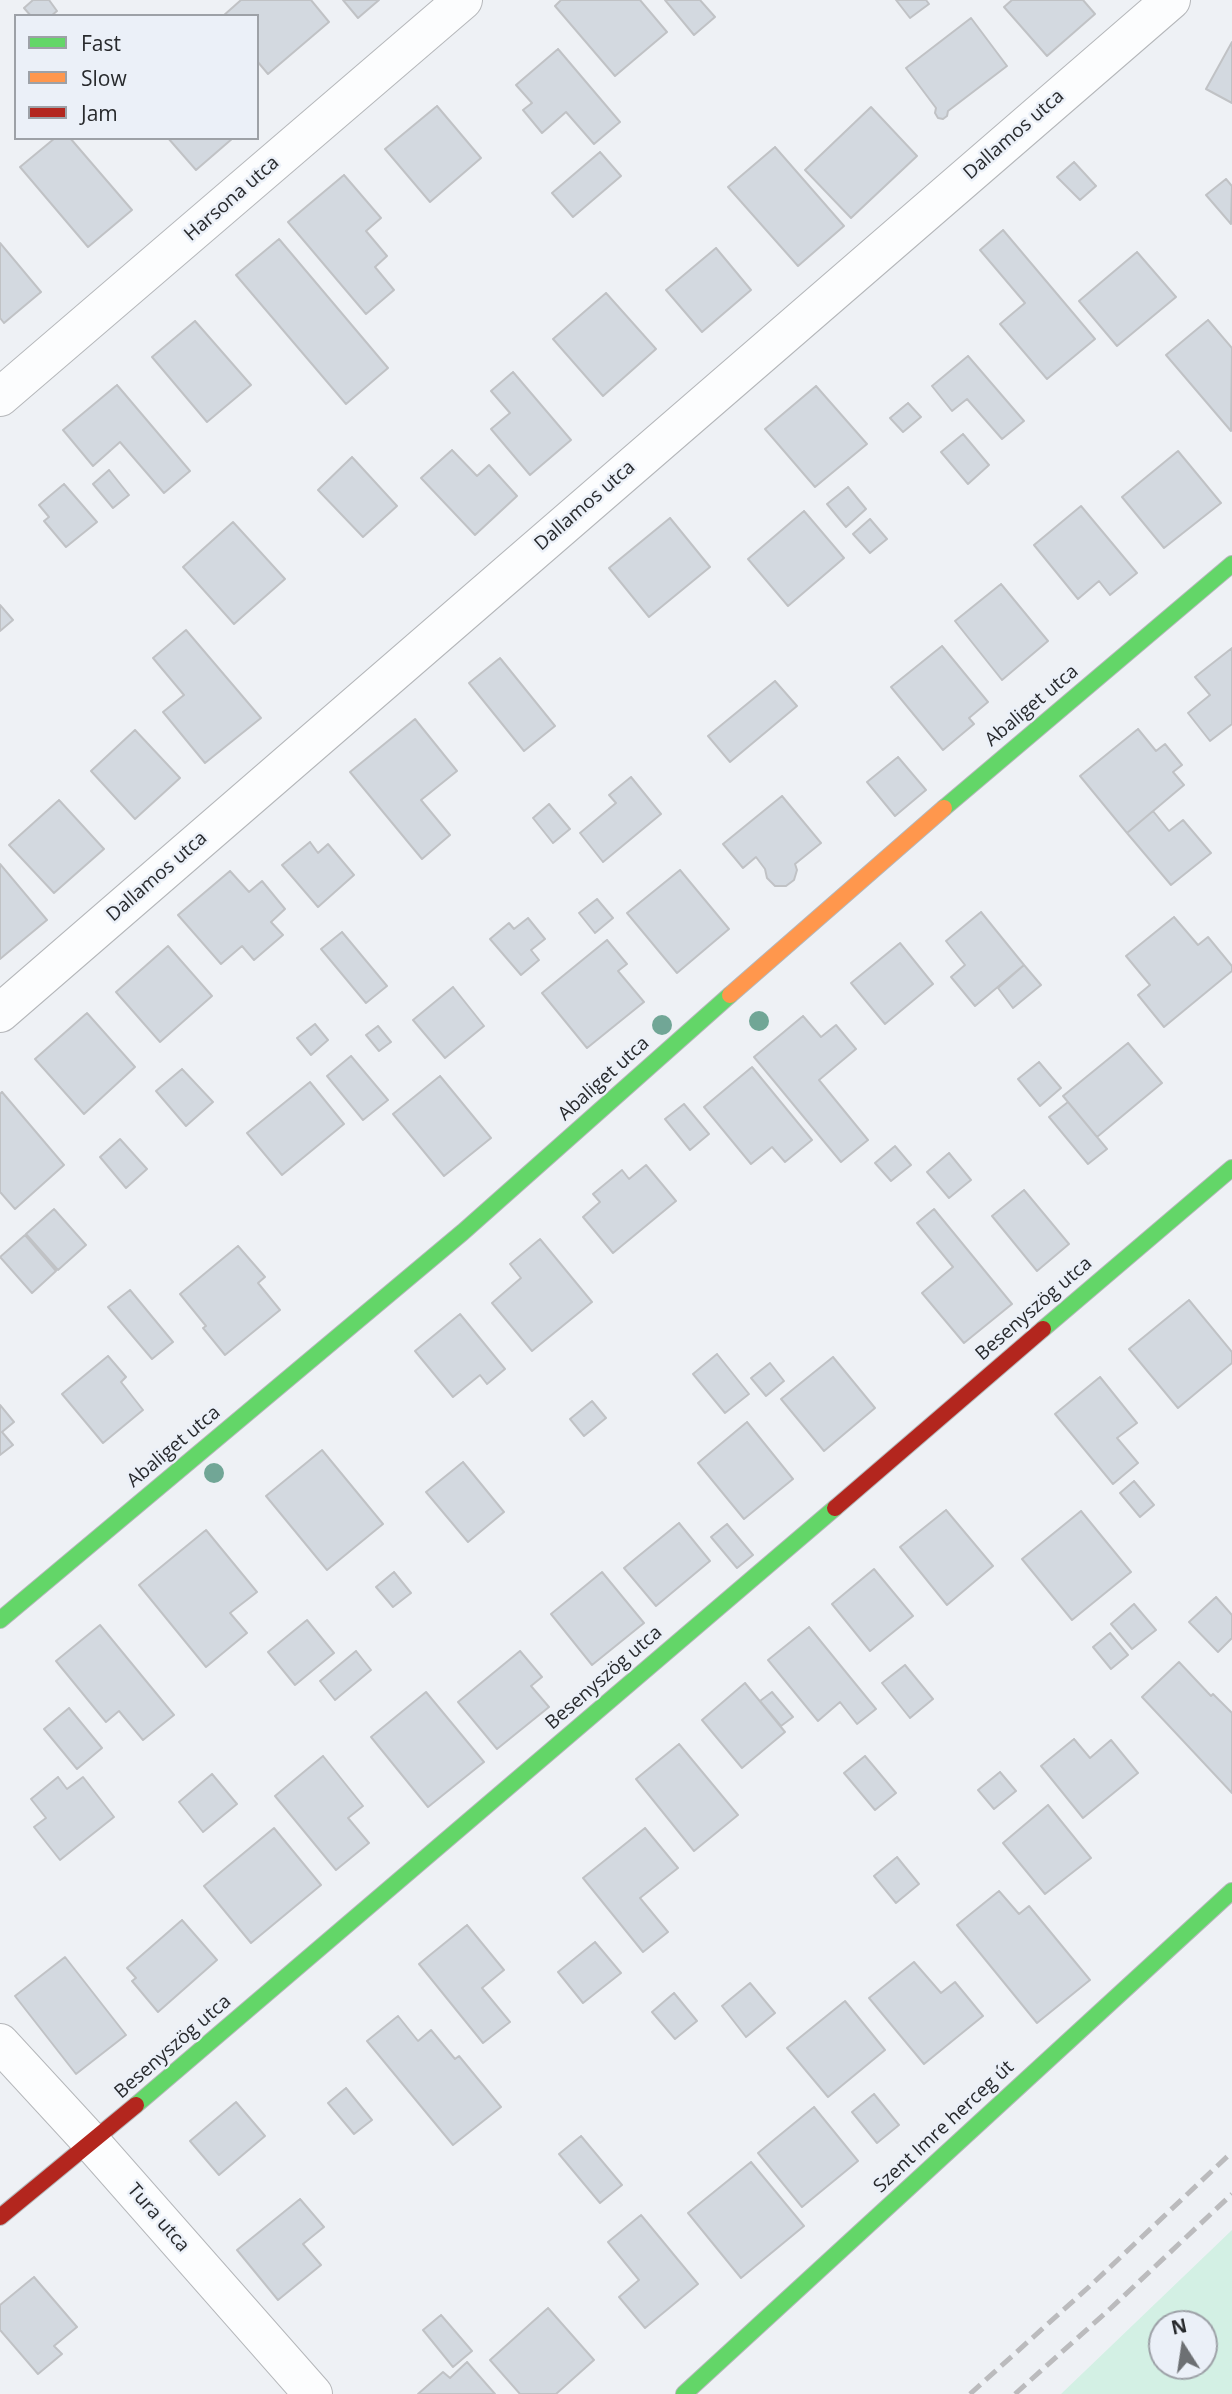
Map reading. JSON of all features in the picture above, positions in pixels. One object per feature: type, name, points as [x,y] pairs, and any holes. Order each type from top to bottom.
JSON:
[{"type":"street","name":"Harsona utca","points":[[0,397],[463,0]]},
{"type":"street","name":"Dallamos utca","points":[[0,1013],[1171,0]]},
{"type":"street","name":"Abaliget utca","points":[[0,1620],[463,1232],[825,910],[1232,564]]},
{"type":"street","name":"Besenyszög utca","points":[[0,2217],[92,2143],[1232,1168]]},
{"type":"street","name":"Szent Imre herceg út","points":[[684,2394],[1232,1891]]},
{"type":"street","name":"Tura utca","points":[[0,2043],[92,2143],[313,2394]]},
{"type":"green space","points":[[1232,2230],[1232,2394],[1061,2394],[1148,2311],[1148,2380],[1218,2380],[1218,2310],[1149,2310]]},
{"type":"building","points":[[33,0],[49,0],[57,11],[53,14],[29,14],[24,8]]},
{"type":"building","points":[[241,0],[311,0],[329,22],[268,74],[259,63],[259,14],[225,14]]},
{"type":"building","points":[[343,0],[379,0],[358,18]]},
{"type":"building","points":[[561,0],[640,0],[667,32],[615,76],[555,6]]},
{"type":"building","points":[[665,0],[700,0],[715,17],[694,35]]},
{"type":"building","points":[[896,0],[926,0],[929,4],[910,18]]},
{"type":"building","points":[[1012,0],[1083,0],[1095,14],[1047,56],[1004,7]]},
{"type":"building","points":[[971,18],[1007,66],[948,111],[947,116],[938,118],[936,108],[906,68]]},
{"type":"building","points":[[1232,42],[1232,103],[1206,89]]},
{"type":"building","points":[[558,49],[620,122],[594,144],[566,112],[542,133],[523,110],[532,103],[516,85]]},
{"type":"building","points":[[437,106],[481,158],[430,202],[385,149]]},
{"type":"building","points":[[871,107],[917,156],[851,218],[805,170]]},
{"type":"building","points":[[53,140],[72,140],[132,210],[88,247],[20,167]]},
{"type":"building","points":[[170,140],[231,140],[196,170]]},
{"type":"building","points":[[775,147],[844,226],[798,266],[728,187]]},
{"type":"building","points":[[600,152],[621,176],[573,217],[552,193]]},
{"type":"building","points":[[1074,162],[1096,186],[1080,200],[1057,177]]},
{"type":"building","points":[[344,175],[381,218],[366,231],[387,256],[375,267],[394,290],[366,314],[288,222]]},
{"type":"building","points":[[1226,179],[1232,186],[1231,224],[1206,195]]},
{"type":"building","points":[[1003,230],[1095,339],[1047,379],[1000,324],[1025,303],[980,250]]},
{"type":"building","points":[[279,239],[388,368],[346,404],[236,275]]},
{"type":"building","points":[[0,243],[41,292],[4,323],[0,318]]},
{"type":"building","points":[[716,248],[751,290],[702,332],[666,290]]},
{"type":"building","points":[[1137,252],[1176,297],[1117,346],[1079,301]]},
{"type":"building","points":[[606,293],[656,349],[603,396],[553,339]]},
{"type":"building","points":[[1208,320],[1232,348],[1231,431],[1166,355]]},
{"type":"building","points":[[195,321],[251,385],[207,422],[152,357]]},
{"type":"building","points":[[968,356],[1024,421],[1002,439],[967,399],[952,411],[932,386]]},
{"type":"building","points":[[513,372],[571,440],[530,475],[491,429],[510,413],[491,391]]},
{"type":"building","points":[[117,385],[190,471],[164,493],[120,442],[93,466],[63,430]]},
{"type":"building","points":[[816,386],[867,444],[815,487],[765,429]]},
{"type":"building","points":[[908,403],[921,417],[903,432],[890,418]]},
{"type":"building","points":[[963,434],[989,465],[968,484],[941,452]]},
{"type":"building","points":[[452,450],[477,476],[489,465],[517,496],[475,535],[421,478]]},
{"type":"building","points":[[1178,451],[1221,503],[1164,548],[1122,497]]},
{"type":"building","points":[[352,457],[397,506],[363,537],[318,490]]},
{"type":"building","points":[[109,470],[129,495],[113,508],[93,484]]},
{"type":"building","points":[[64,484],[97,522],[66,547],[44,521],[49,517],[39,505]]},
{"type":"building","points":[[848,487],[866,509],[846,527],[827,504]]},
{"type":"building","points":[[1081,506],[1137,573],[1110,595],[1099,581],[1078,599],[1034,545]]},
{"type":"building","points":[[804,511],[844,558],[788,606],[748,559]]},
{"type":"building","points":[[670,518],[710,567],[649,617],[609,568]]},
{"type":"building","points":[[870,519],[887,539],[870,553],[853,534]]},
{"type":"building","points":[[233,522],[285,579],[234,624],[183,567]]},
{"type":"building","points":[[1001,584],[1048,641],[1002,680],[955,621]]},
{"type":"building","points":[[0,605],[13,620],[0,631]]},
{"type":"building","points":[[186,630],[261,718],[205,763],[163,712],[184,695],[153,658]]},
{"type":"building","points":[[942,646],[988,702],[969,718],[974,724],[943,750],[891,687]]},
{"type":"building","points":[[1232,648],[1232,724],[1210,741],[1188,713],[1210,695],[1195,677]]},
{"type":"building","points":[[500,658],[555,726],[524,751],[469,683]]},
{"type":"building","points":[[775,681],[797,706],[730,762],[708,736]]},
{"type":"building","points":[[415,719],[457,771],[421,800],[450,835],[422,859],[350,772]]},
{"type":"building","points":[[1138,729],[1156,751],[1165,744],[1182,765],[1173,772],[1184,785],[1127,833],[1080,776]]},
{"type":"building","points":[[135,730],[180,778],[135,819],[91,771]]},
{"type":"building","points":[[898,757],[926,790],[895,816],[867,782]]},
{"type":"building","points":[[631,777],[661,814],[603,862],[580,833],[616,803],[609,795]]},
{"type":"building","points":[[782,796],[821,843],[795,864],[797,870],[794,880],[786,886],[775,886],[767,878],[765,869],[756,857],[743,868],[723,844]]},
{"type":"building","points":[[59,800],[104,849],[54,893],[9,845]]},
{"type":"building","points":[[549,804],[570,829],[553,843],[533,818]]},
{"type":"building","points":[[1153,811],[1169,831],[1183,820],[1211,853],[1171,885],[1127,833]]},
{"type":"building","points":[[310,842],[318,853],[328,844],[354,875],[318,907],[282,865]]},
{"type":"building","points":[[0,864],[47,920],[0,959]]},
{"type":"building","points":[[680,870],[729,929],[677,973],[627,913]]},
{"type":"building","points":[[230,871],[249,892],[262,881],[285,909],[271,922],[283,935],[254,960],[242,946],[221,964],[178,915]]},
{"type":"building","points":[[597,899],[613,918],[595,933],[579,913]]},
{"type":"building","points":[[981,912],[1024,965],[975,1006],[951,977],[965,965],[946,941]]},
{"type":"building","points":[[1174,917],[1198,945],[1208,937],[1232,966],[1232,971],[1164,1027],[1138,995],[1150,985],[1126,956]]},
{"type":"building","points":[[528,918],[545,939],[531,950],[539,960],[521,975],[490,939],[509,923],[514,929]]},
{"type":"building","points":[[342,932],[387,986],[366,1003],[321,949]]},
{"type":"building","points":[[607,940],[627,964],[618,971],[644,1002],[587,1048],[542,993]]},
{"type":"building","points":[[900,943],[933,984],[885,1024],[851,983]]},
{"type":"building","points":[[168,946],[212,996],[160,1042],[116,992]]},
{"type":"building","points":[[1024,965],[1041,985],[1013,1008],[998,988]]},
{"type":"building","points":[[453,987],[484,1026],[445,1058],[413,1020]]},
{"type":"building","points":[[87,1013],[135,1067],[84,1114],[35,1059]]},
{"type":"building","points":[[803,1016],[821,1037],[836,1025],[856,1049],[819,1080],[868,1140],[841,1162],[754,1057]]},
{"type":"building","points":[[315,1024],[328,1040],[311,1055],[297,1038]]},
{"type":"building","points":[[378,1026],[391,1042],[379,1051],[366,1035]]},
{"type":"building","points":[[1128,1043],[1162,1083],[1097,1137],[1063,1096]]},
{"type":"building","points":[[351,1056],[388,1100],[363,1120],[327,1076]]},
{"type":"building","points":[[1039,1062],[1061,1088],[1040,1106],[1018,1079]]},
{"type":"building","points":[[752,1067],[812,1140],[785,1162],[772,1147],[751,1164],[704,1107]]},
{"type":"building","points":[[182,1069],[213,1102],[186,1126],[156,1091]]},
{"type":"building","points":[[440,1076],[491,1138],[444,1176],[393,1114]]},
{"type":"building","points":[[310,1082],[344,1124],[282,1175],[247,1133]]},
{"type":"building","points":[[2,1092],[64,1165],[15,1209],[0,1192]]},
{"type":"building","points":[[1068,1102],[1107,1149],[1088,1164],[1049,1117]]},
{"type":"building","points":[[684,1104],[709,1134],[690,1150],[665,1119]]},
{"type":"building","points":[[120,1139],[147,1169],[126,1188],[100,1157]]},
{"type":"building","points":[[895,1146],[911,1165],[891,1181],[875,1163]]},
{"type":"building","points":[[949,1153],[971,1180],[949,1198],[927,1172]]},
{"type":"building","points":[[646,1165],[676,1201],[613,1253],[583,1217],[600,1202],[593,1194],[622,1170],[629,1179]]},
{"type":"building","points":[[1024,1190],[1069,1244],[1037,1271],[992,1216]]},
{"type":"building","points":[[54,1209],[86,1245],[58,1270],[26,1234]]},
{"type":"building","points":[[934,1209],[1012,1304],[964,1343],[922,1293],[953,1267],[917,1223]]},
{"type":"building","points":[[25,1235],[56,1271],[32,1293],[0,1257]]},
{"type":"building","points":[[540,1239],[592,1302],[532,1351],[492,1303],[521,1278],[510,1264]]},
{"type":"building","points":[[238,1246],[265,1277],[258,1283],[280,1310],[225,1355],[180,1294]]},
{"type":"building","points":[[130,1290],[173,1342],[152,1359],[108,1307]]},
{"type":"building","points":[[1189,1300],[1232,1352],[1232,1363],[1178,1408],[1129,1349]]},
{"type":"building","points":[[460,1314],[505,1369],[487,1384],[480,1375],[453,1397],[415,1351]]},
{"type":"building","points":[[717,1354],[749,1394],[725,1413],[693,1374]]},
{"type":"building","points":[[108,1356],[126,1377],[121,1382],[143,1410],[103,1443],[62,1394]]},
{"type":"building","points":[[833,1357],[875,1408],[824,1451],[781,1399]]},
{"type":"building","points":[[770,1363],[784,1381],[766,1396],[751,1378]]},
{"type":"building","points":[[1100,1377],[1137,1423],[1117,1438],[1138,1463],[1113,1484],[1055,1414]]},
{"type":"building","points":[[592,1401],[606,1418],[584,1436],[570,1419]]},
{"type":"building","points":[[0,1405],[14,1422],[2,1432],[13,1445],[0,1455]]},
{"type":"building","points":[[747,1422],[793,1479],[744,1519],[698,1463]]},
{"type":"building","points":[[322,1450],[383,1524],[327,1570],[266,1496]]},
{"type":"building","points":[[463,1462],[504,1512],[468,1542],[426,1492]]},
{"type":"building","points":[[1134,1481],[1154,1505],[1140,1517],[1120,1493]]},
{"type":"building","points":[[946,1510],[993,1566],[947,1605],[900,1547]]},
{"type":"building","points":[[1081,1511],[1131,1572],[1072,1620],[1022,1559]]},
{"type":"building","points":[[679,1523],[710,1561],[656,1606],[624,1568]]},
{"type":"building","points":[[727,1524],[753,1555],[737,1568],[711,1537]]},
{"type":"building","points":[[206,1530],[257,1592],[230,1613],[247,1633],[206,1667],[139,1585]]},
{"type":"building","points":[[874,1569],[913,1616],[870,1651],[832,1604]]},
{"type":"building","points":[[394,1572],[411,1593],[393,1607],[376,1587]]},
{"type":"building","points":[[602,1572],[644,1623],[592,1665],[551,1614]]},
{"type":"building","points":[[1216,1597],[1232,1615],[1232,1638],[1218,1652],[1189,1622]]},
{"type":"building","points":[[1134,1604],[1156,1630],[1132,1649],[1111,1624]]},
{"type":"building","points":[[307,1620],[334,1653],[295,1685],[268,1652]]},
{"type":"building","points":[[100,1625],[174,1715],[143,1740],[119,1711],[106,1722],[56,1661]]},
{"type":"building","points":[[809,1627],[876,1709],[857,1724],[840,1702],[818,1721],[768,1660]]},
{"type":"building","points":[[1110,1633],[1128,1655],[1111,1669],[1093,1647]]},
{"type":"building","points":[[356,1651],[371,1670],[335,1700],[320,1681]]},
{"type":"building","points":[[520,1651],[542,1677],[531,1686],[549,1707],[497,1749],[458,1702]]},
{"type":"building","points":[[1179,1662],[1211,1696],[1213,1694],[1232,1713],[1232,1793],[1142,1697]]},
{"type":"building","points":[[905,1665],[933,1699],[910,1718],[882,1683]]},
{"type":"building","points":[[745,1683],[785,1732],[742,1768],[702,1720]]},
{"type":"building","points":[[426,1692],[484,1762],[428,1807],[371,1737]]},
{"type":"building","points":[[772,1692],[793,1717],[781,1726],[760,1701]]},
{"type":"building","points":[[69,1708],[102,1748],[77,1769],[44,1729]]},
{"type":"building","points":[[1074,1739],[1090,1758],[1111,1740],[1138,1773],[1083,1818],[1041,1766]]},
{"type":"building","points":[[679,1744],[738,1815],[694,1851],[636,1779]]},
{"type":"building","points":[[323,1756],[363,1806],[348,1818],[369,1843],[336,1870],[275,1796]]},
{"type":"building","points":[[865,1756],[896,1793],[875,1810],[844,1773]]},
{"type":"building","points":[[1000,1772],[1016,1791],[994,1809],[978,1790]]},
{"type":"building","points":[[212,1774],[237,1804],[203,1832],[179,1802]]},
{"type":"building","points":[[58,1777],[67,1789],[83,1777],[114,1817],[60,1860],[34,1827],[46,1818],[31,1799]]},
{"type":"building","points":[[1048,1805],[1091,1858],[1045,1894],[1003,1843]]},
{"type":"building","points":[[274,1828],[321,1885],[251,1943],[204,1886]]},
{"type":"building","points":[[645,1828],[678,1868],[640,1898],[668,1932],[643,1952],[583,1878]]},
{"type":"building","points":[[897,1857],[919,1884],[896,1903],[874,1876]]},
{"type":"building","points":[[999,1891],[1019,1914],[1029,1906],[1090,1980],[1037,2023],[957,1925]]},
{"type":"building","points":[[182,1920],[217,1960],[158,2012],[132,1981],[136,1978],[127,1968]]},
{"type":"building","points":[[467,1925],[504,1970],[482,1988],[510,2022],[483,2043],[419,1964]]},
{"type":"building","points":[[595,1942],[621,1973],[583,2003],[558,1972]]},
{"type":"building","points":[[65,1957],[126,2035],[76,2074],[15,1996]]},
{"type":"building","points":[[914,1962],[941,1993],[955,1982],[983,2016],[924,2064],[869,1998]]},
{"type":"building","points":[[750,1983],[775,2013],[746,2037],[722,2006]]},
{"type":"building","points":[[674,1993],[697,2021],[675,2039],[652,2012]]},
{"type":"building","points":[[845,2001],[885,2050],[828,2097],[787,2048]]},
{"type":"building","points":[[398,2016],[418,2041],[431,2030],[455,2059],[459,2056],[501,2107],[453,2145],[367,2041]]},
{"type":"building","points":[[346,2088],[372,2120],[354,2134],[328,2103]]},
{"type":"building","points":[[874,2094],[899,2125],[877,2143],[852,2112]]},
{"type":"building","points":[[236,2102],[265,2136],[219,2175],[190,2141]]},
{"type":"building","points":[[814,2107],[858,2161],[802,2207],[758,2153]]},
{"type":"building","points":[[581,2136],[622,2185],[600,2203],[559,2154]]},
{"type":"building","points":[[751,2162],[804,2226],[741,2278],[688,2213]]},
{"type":"building","points":[[300,2199],[324,2227],[303,2244],[321,2265],[278,2300],[237,2250]]},
{"type":"building","points":[[641,2215],[698,2284],[645,2328],[619,2297],[639,2280],[608,2242]]},
{"type":"building","points":[[34,2277],[77,2327],[54,2346],[62,2354],[38,2374],[0,2330],[0,2305]]},
{"type":"building","points":[[548,2308],[594,2360],[556,2394],[520,2394],[490,2360]]},
{"type":"building","points":[[441,2315],[472,2351],[453,2367],[423,2330]]},
{"type":"building","points":[[467,2362],[495,2394],[418,2394],[443,2372],[450,2378]]},
{"type":"railway","points":[[970,2394],[1232,2152]]},
{"type":"railway","points":[[1015,2394],[1232,2194]]},
{"type":"traffic: fast","points":[[944,808],[1232,564]]},
{"type":"traffic: fast","points":[[0,1620],[463,1232],[730,995]]},
{"type":"traffic: fast","points":[[1043,1329],[1232,1168]]},
{"type":"traffic: fast","points":[[136,2105],[835,1508]]},
{"type":"traffic: fast","points":[[684,2394],[1232,1891]]},
{"type":"traffic: slow","points":[[730,995],[944,808]]},
{"type":"traffic: jam","points":[[835,1508],[1043,1329]]},
{"type":"traffic: jam","points":[[0,2217],[136,2105]]}]
